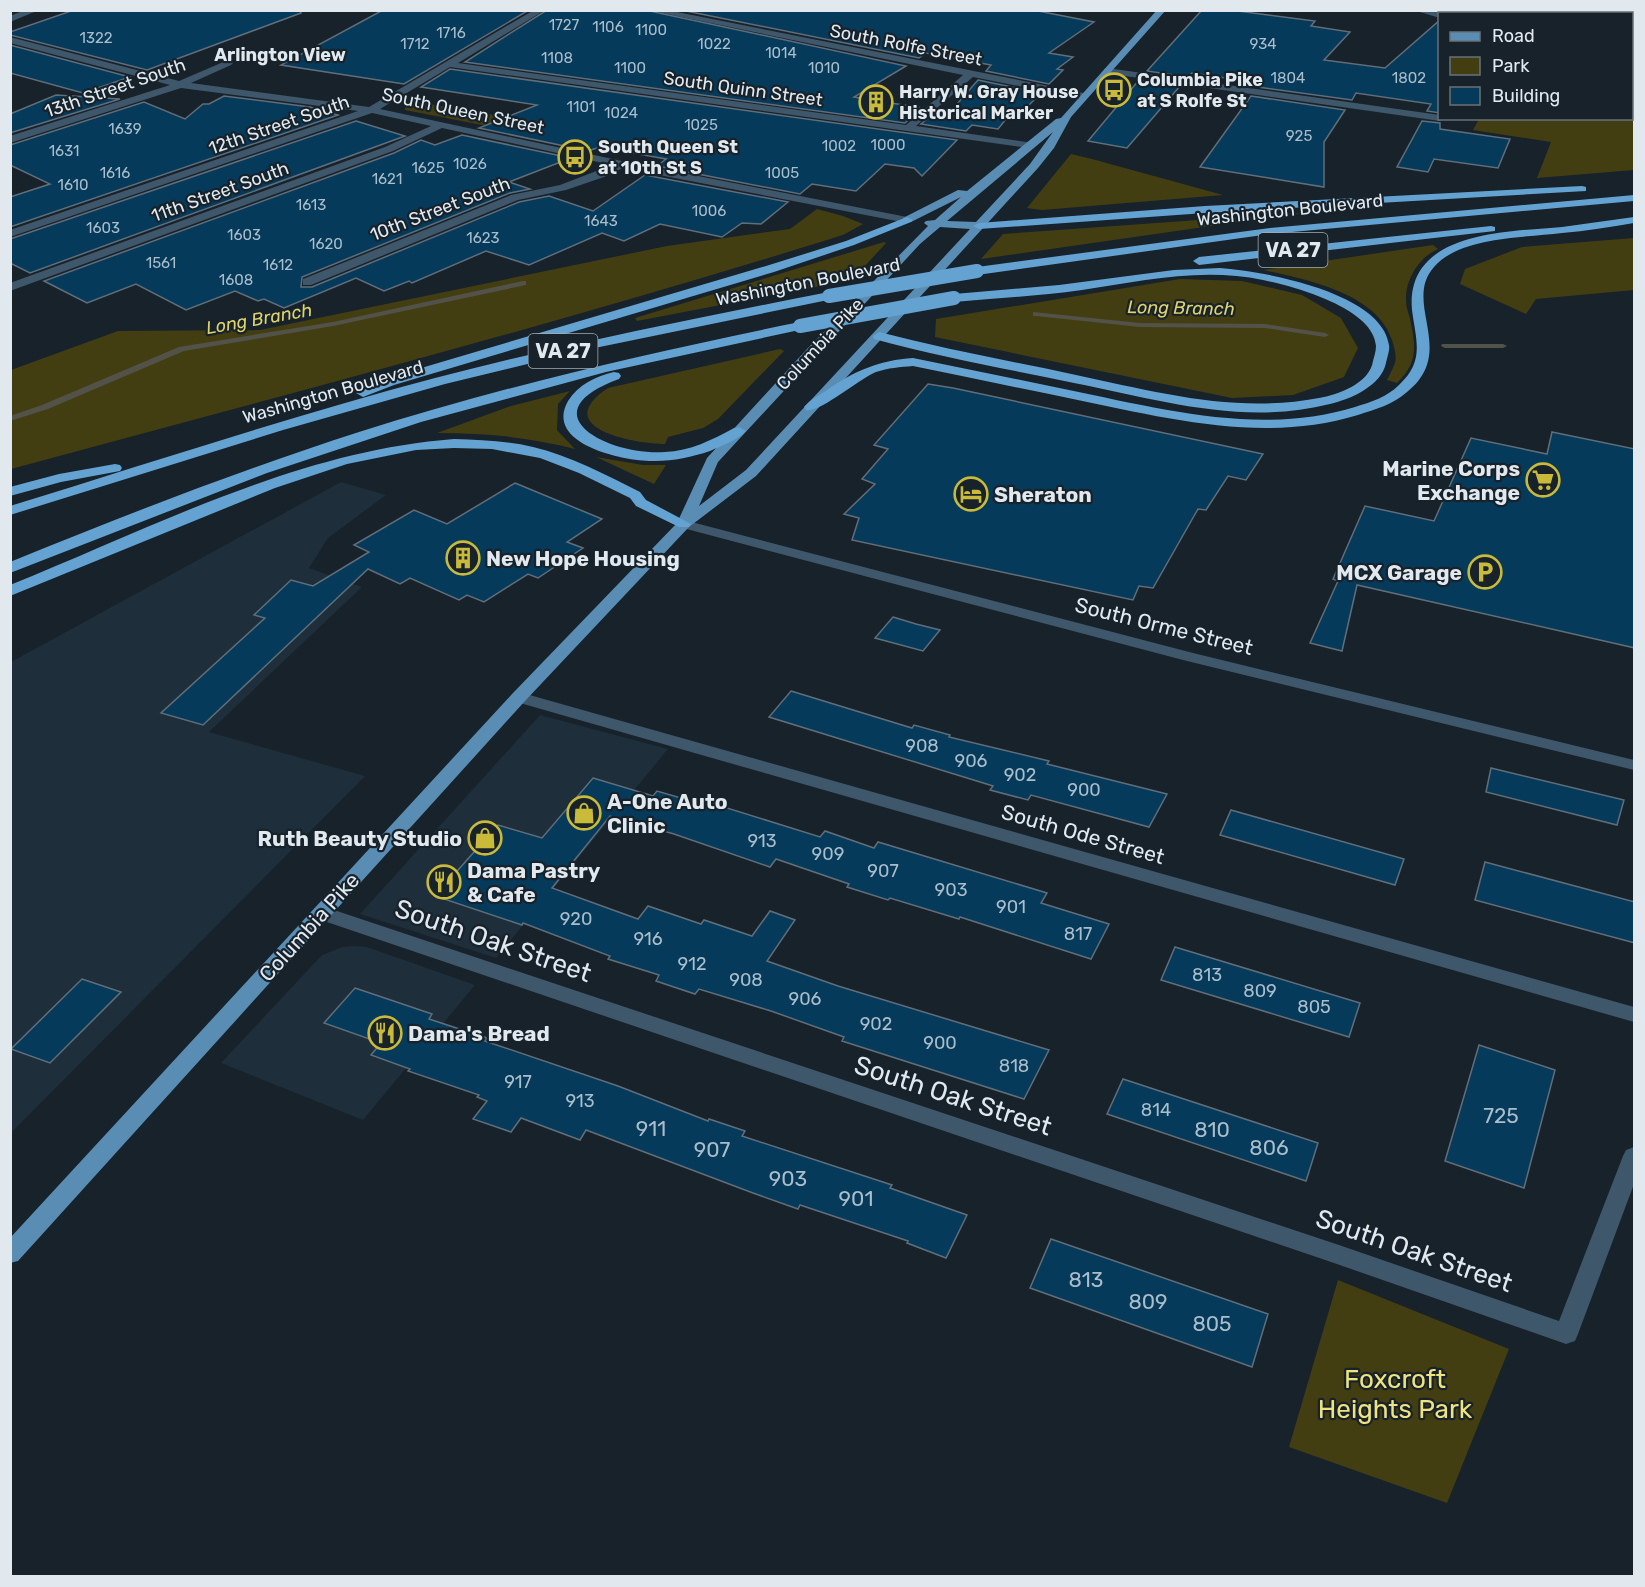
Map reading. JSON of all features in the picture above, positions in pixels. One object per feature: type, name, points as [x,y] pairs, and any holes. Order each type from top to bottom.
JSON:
[{"type":"highway","points":[[979,226],[1234,208],[1341,204],[1635,186]]},
{"type":"highway","name":"Washington Boulevard","points":[[10,511],[197,452],[441,381],[526,360],[829,296],[977,271],[1293,229],[1635,198]]},
{"type":"highway","points":[[811,407],[873,368],[886,364],[913,362],[1210,422],[1272,425],[1334,418],[1382,403],[1403,389],[1418,372],[1424,356],[1419,284],[1425,270],[1437,258],[1457,248],[1482,240],[1635,218]]},
{"type":"highway","name":"Washington Boulevard","points":[[285,463],[375,432],[529,387],[659,355],[954,298],[1238,256],[1478,230],[1635,218]]},
{"type":"highway","points":[[301,421],[388,382],[780,266],[850,243],[907,219]]},
{"type":"highway","points":[[879,336],[924,348],[1179,401],[1212,407],[1256,410],[1315,404],[1349,393],[1377,370],[1383,352],[1381,341],[1369,322],[1345,304],[1296,284],[1243,273],[1191,271],[1059,289],[954,298]]},
{"type":"highway","points":[[739,431],[721,441],[687,453],[634,455],[609,451],[582,437],[572,426],[571,404],[581,391],[598,381],[800,326]]},
{"type":"highway","points":[[10,591],[202,511],[311,469],[355,456],[417,446],[486,445],[548,456],[627,491],[635,495],[641,503],[684,524]]},
{"type":"highway","points":[[10,492],[59,478],[197,452]]},
{"type":"highway","points":[[10,568],[155,508],[285,463]]},
{"type":"highway","name":"VA 27","points":[[10,579],[285,463]]},
{"type":"main road","name":"Columbia Pike","points":[[10,1254],[519,697],[684,524],[750,473],[879,336],[1049,148],[1067,116],[1162,10]]},
{"type":"main road","name":"Columbia Pike","points":[[684,524],[712,461],[916,242],[1002,167],[1067,116]]},
{"type":"main road","points":[[907,219],[957,195],[1002,167]]},
{"type":"main road","name":"South Queen Street","points":[[907,219],[937,224],[979,226]]},
{"type":"street","points":[[10,19],[35,10]]},
{"type":"street","name":"12th Street South","points":[[10,234],[371,111],[452,65],[541,10]]},
{"type":"street","name":"South Rolfe Street","points":[[651,10],[969,75],[1084,96]]},
{"type":"street","points":[[1417,10],[1438,15]]},
{"type":"street","name":"South Queen Street","points":[[10,40],[181,86],[292,98],[371,111],[622,164],[907,219]]},
{"type":"street","name":"13th Street South","points":[[10,140],[181,86],[228,63]]},
{"type":"street","name":"South Quinn Street","points":[[452,65],[936,134],[1029,145]]},
{"type":"street","points":[[1107,71],[1438,118]]},
{"type":"street","points":[[907,129],[969,75]]},
{"type":"street","name":"11th Street South","points":[[10,287],[379,153],[441,125]]},
{"type":"street","name":"10th Street South","points":[[307,282],[515,197],[561,188],[600,175],[622,164]]},
{"type":"street","name":"South Orme Street","points":[[684,524],[1189,657],[1635,765]]},
{"type":"street","name":"South Ode Street","points":[[519,697],[1635,1015]]},
{"type":"street","name":"South Oak Street","points":[[322,913],[1339,1255],[1566,1334],[1635,1156]]},
{"type":"shaded area","points":[[341,482],[386,495],[328,538],[309,568],[362,587],[209,732],[365,776],[11,1133],[11,662]]},
{"type":"shaded area","points":[[540,715],[668,749],[496,958],[360,914]]},
{"type":"shaded area","points":[[342,947],[367,947],[475,985],[363,1120],[221,1063],[322,955]]},
{"type":"green space","points":[[1634,11],[1634,170],[1537,178],[1551,142],[1473,130],[1478,120],[1633,120],[1633,12],[1565,12]]},
{"type":"green space","points":[[412,101],[517,119],[503,129],[405,110],[405,106]]},
{"type":"green space","points":[[1071,154],[1223,195],[1042,210],[1027,208]]},
{"type":"green space","points":[[817,209],[863,224],[843,235],[636,297],[11,469],[11,370],[118,331],[260,330],[667,246],[790,229]]},
{"type":"green space","points":[[1309,212],[981,259],[1003,234]]},
{"type":"green space","points":[[1634,238],[1634,290],[1536,299],[1526,314],[1460,284],[1465,269],[1522,247]]},
{"type":"green space","points":[[886,243],[852,280],[637,321],[635,318]]},
{"type":"green space","points":[[1433,245],[1438,249],[1419,263],[1408,285],[1406,303],[1414,354],[1409,368],[1397,383],[1387,380],[1396,360],[1392,340],[1384,324],[1371,310],[1338,291],[1299,278],[1263,270]]},
{"type":"green space","points":[[1180,279],[1242,281],[1302,295],[1341,318],[1358,348],[1344,377],[1293,395],[1232,398],[935,337],[936,319]]},
{"type":"green space","points":[[780,349],[784,351],[718,419],[703,428],[668,437],[665,444],[618,437],[603,431],[592,423],[587,414],[592,402],[608,388]]},
{"type":"green space","points":[[570,391],[558,404],[557,430],[575,449],[507,436],[437,433],[511,406]]},
{"type":"green space","points":[[596,457],[643,465],[666,465],[654,484]]},
{"type":"green space","name":"Foxcroft Heights Park","points":[[1338,1280],[1509,1349],[1447,1503],[1289,1447]]},
{"type":"building","points":[[74,10],[300,10],[301,13],[147,70],[10,35],[10,32]]},
{"type":"building","points":[[383,10],[529,10],[404,84],[281,65]]},
{"type":"building","points":[[547,10],[645,10],[906,66],[854,97],[922,108],[905,123],[465,62]]},
{"type":"building","points":[[681,10],[1033,10],[1094,22],[1049,53],[1073,57],[1057,69],[1063,70],[1049,84],[986,71],[991,65],[926,53],[919,58]]},
{"type":"building","points":[[1202,10],[1230,10],[1315,21],[1311,26],[1350,32],[1324,60],[1385,68],[1438,22],[1438,113],[1427,111],[1431,104],[1356,93],[1352,100],[1257,87],[1260,83],[1192,73],[1188,77],[1147,71]]},
{"type":"building","points":[[10,45],[130,77],[83,93],[10,73]]},
{"type":"building","points":[[450,69],[957,140],[922,176],[914,168],[885,164],[856,191],[812,184],[800,194],[657,166],[666,159],[600,147],[588,151],[479,128],[537,105],[421,87]]},
{"type":"building","points":[[978,80],[1041,93],[1020,114],[1011,113],[998,129],[972,125],[966,131],[921,124],[938,110],[950,112]]},
{"type":"building","points":[[1139,80],[1180,86],[1127,148],[1088,141]]},
{"type":"building","points":[[56,95],[120,99],[10,133],[10,114]]},
{"type":"building","points":[[224,96],[310,107],[338,115],[10,227],[10,197],[50,184],[10,165],[10,145],[144,102],[185,119],[203,104],[209,104]]},
{"type":"building","points":[[1251,96],[1345,110],[1324,142],[1324,187],[1200,167]]},
{"type":"building","points":[[356,121],[405,136],[30,273],[10,263],[10,239]]},
{"type":"building","points":[[1422,121],[1440,123],[1440,129],[1510,139],[1498,168],[1434,159],[1428,172],[1397,167]]},
{"type":"building","points":[[462,135],[571,158],[509,182],[530,189],[510,193],[302,277],[301,287],[312,287],[519,202],[549,196],[593,211],[645,175],[788,202],[761,224],[742,223],[722,237],[660,224],[624,241],[602,233],[529,265],[486,251],[412,283],[409,281],[384,291],[356,278],[284,308],[264,299],[258,301],[235,291],[186,310],[136,284],[87,303],[44,281],[394,153],[421,140],[435,145]]},
{"type":"building","name":"Sheraton","points":[[928,384],[1263,454],[1246,480],[1228,476],[1206,510],[1198,509],[1153,588],[1139,586],[1133,600],[852,540],[859,518],[844,514],[875,484],[862,479],[888,449],[874,445]]},
{"type":"building","points":[[1552,432],[1635,449],[1635,648],[1357,585],[1342,651],[1310,643],[1338,581],[1333,579],[1365,506],[1434,521],[1471,438],[1547,454]]},
{"type":"building","points":[[515,483],[602,519],[567,542],[583,548],[538,578],[528,574],[484,602],[467,595],[459,600],[410,578],[400,584],[368,569],[203,725],[161,713],[265,618],[254,615],[291,580],[313,586],[369,552],[354,545],[414,510],[447,524]]},
{"type":"building","points":[[893,617],[940,630],[923,651],[875,638]]},
{"type":"building","points":[[791,691],[912,728],[914,725],[950,735],[949,737],[1049,761],[1047,764],[1167,794],[1149,827],[1031,795],[1028,800],[990,790],[993,786],[769,717]]},
{"type":"building","points":[[1491,768],[1624,800],[1617,825],[1486,792]]},
{"type":"building","points":[[593,778],[653,796],[657,791],[705,805],[708,802],[820,837],[825,831],[874,848],[878,842],[1047,893],[1041,903],[1109,924],[1091,959],[960,917],[959,919],[847,887],[849,884],[776,859],[770,867],[674,834],[610,816],[552,888],[638,919],[648,906],[701,924],[704,920],[752,936],[770,911],[795,920],[767,961],[838,986],[1049,1050],[1024,1099],[842,1041],[844,1037],[771,1011],[699,989],[695,994],[656,981],[659,975],[608,959],[610,956],[523,923],[522,925],[435,896],[498,825],[542,838]]},
{"type":"building","points":[[1231,810],[1404,859],[1395,885],[1220,835]]},
{"type":"building","points":[[1485,862],[1635,902],[1635,943],[1475,900]]},
{"type":"building","points":[[1175,947],[1360,1003],[1349,1037],[1161,980]]},
{"type":"building","points":[[82,979],[121,992],[50,1063],[11,1049]]},
{"type":"building","points":[[355,988],[432,1014],[429,1019],[487,1038],[485,1041],[618,1086],[708,1121],[709,1119],[745,1131],[742,1136],[892,1185],[890,1188],[967,1215],[946,1258],[907,1243],[908,1241],[800,1205],[798,1209],[753,1193],[586,1130],[580,1140],[521,1118],[511,1132],[473,1119],[487,1101],[477,1097],[479,1095],[408,1071],[410,1069],[371,1055],[381,1043],[324,1023]]},
{"type":"building","points":[[1479,1045],[1555,1070],[1524,1188],[1445,1161]]},
{"type":"building","points":[[1123,1079],[1318,1143],[1306,1181],[1107,1114]]},
{"type":"building","points":[[1051,1239],[1268,1314],[1252,1367],[1030,1288]]},
{"type":"waterway","name":"Long Branch","points":[[10,419],[45,407],[182,349],[333,324],[523,283]]},
{"type":"waterway","name":"Long Branch","points":[[1036,314],[1140,325],[1265,326],[1325,335]]},
{"type":"waterway","name":"Long Branch","points":[[1445,346],[1503,346]]},
{"type":"place","name":"Columbia Pike at S Rolfe St","points":[[1114,90]]},
{"type":"place","name":"Harry W. Gray House Historical Marker","points":[[876,102]]},
{"type":"place","name":"South Queen St at 10th St S","points":[[575,157]]},
{"type":"place","name":"Marine Corps Exchange","points":[[1543,480]]},
{"type":"place","name":"Sheraton","points":[[971,494]]},
{"type":"place","name":"New Hope Housing","points":[[463,558]]},
{"type":"place","name":"MCX Garage","points":[[1485,572]]},
{"type":"place","name":"A-One Auto Clinic","points":[[584,813]]},
{"type":"place","name":"Ruth Beauty Studio","points":[[485,838]]},
{"type":"place","name":"Dama Pastry & Cafe","points":[[444,882]]},
{"type":"place","name":"Dama's Bread","points":[[385,1033]]},
{"type":"district","name":"Arlington View","points":[[280,55]]}]
